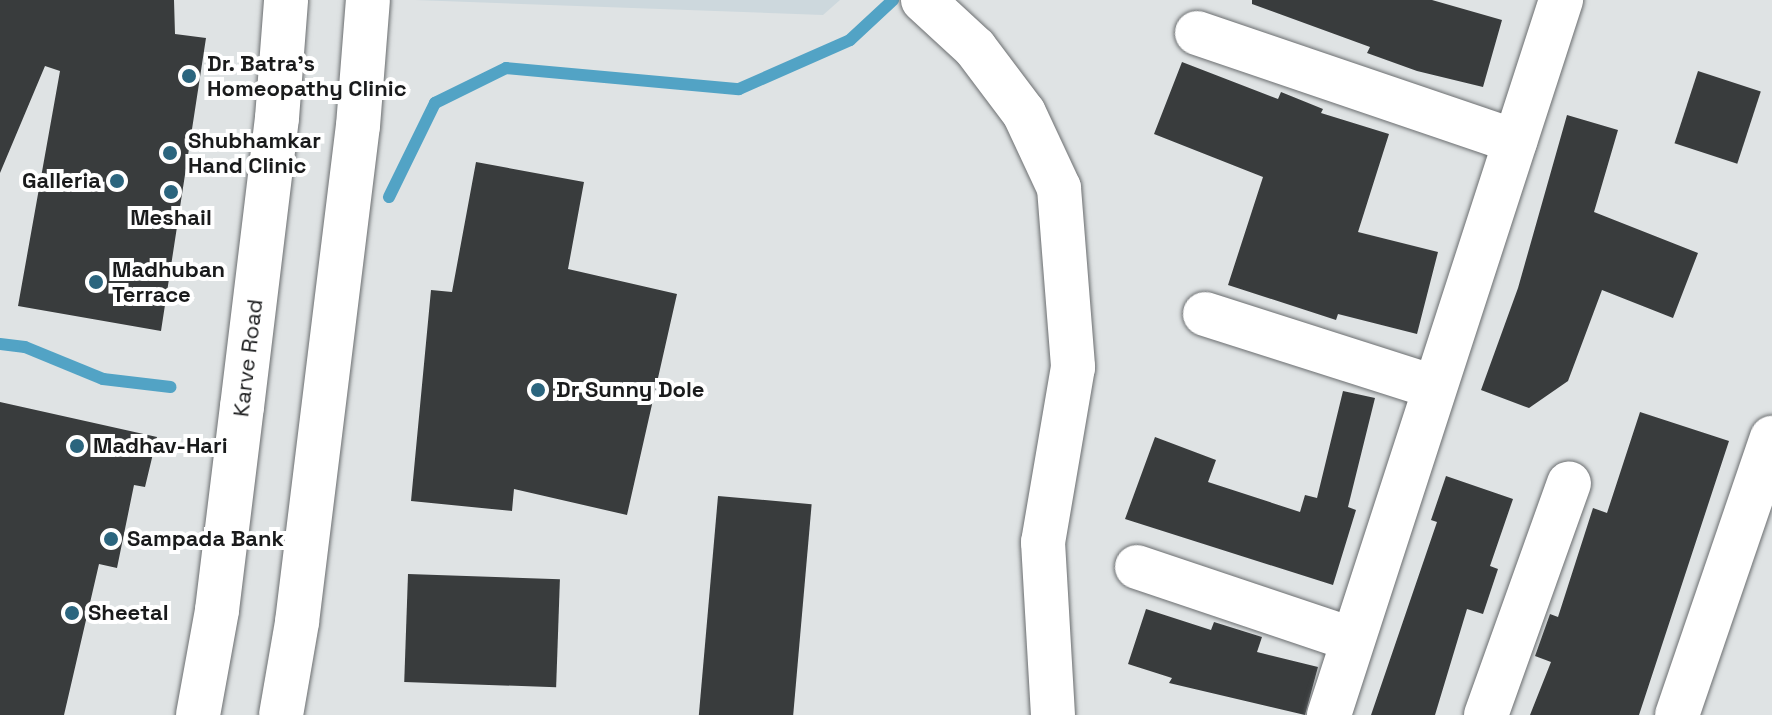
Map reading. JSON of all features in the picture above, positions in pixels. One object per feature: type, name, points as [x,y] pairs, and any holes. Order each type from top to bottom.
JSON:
[{"type":"street","name":"Karve Road","points":[[198,715],[217,610],[239,438],[277,118],[286,0]]},
{"type":"street","points":[[281,715],[297,622],[358,126],[368,0]]},
{"type":"street","points":[[1329,715],[1351,639],[1561,0]]},
{"type":"street","points":[[931,7],[975,48],[1024,113],[1059,188],[1073,367],[1043,542],[1053,715]]},
{"type":"street","points":[[1197,33],[1515,141]]},
{"type":"street","points":[[1205,314],[1434,387]]},
{"type":"street","points":[[1677,715],[1772,438]]},
{"type":"street","points":[[1486,715],[1569,483]]},
{"type":"street","points":[[1137,567],[1351,639]]},
{"type":"shaded area","points":[[415,0],[840,0],[823,15]]},
{"type":"building","points":[[0,0],[174,0],[175,34],[206,38],[161,331],[18,306],[60,71],[45,66],[0,173]]},
{"type":"building","points":[[1252,0],[1432,0],[1502,20],[1483,87],[1417,71],[1367,53],[1370,47],[1252,4]]},
{"type":"building","points":[[1182,62],[1278,99],[1281,92],[1323,109],[1321,113],[1389,134],[1358,232],[1438,252],[1417,334],[1338,314],[1336,320],[1228,285],[1263,177],[1154,134]]},
{"type":"building","points":[[1698,71],[1761,91],[1737,164],[1675,143]]},
{"type":"building","points":[[1567,115],[1618,130],[1594,212],[1698,253],[1673,318],[1602,290],[1568,381],[1529,408],[1481,390],[1518,288]]},
{"type":"building","points":[[476,162],[584,182],[568,269],[677,294],[627,515],[514,489],[512,511],[411,501],[431,290],[452,292]]},
{"type":"building","points":[[1343,391],[1375,398],[1348,507],[1356,510],[1333,585],[1125,519],[1155,437],[1216,460],[1208,482],[1300,512],[1305,495],[1317,498]]},
{"type":"building","points":[[0,402],[157,437],[145,487],[134,485],[117,568],[99,564],[64,715],[0,715]]},
{"type":"building","points":[[1640,412],[1729,441],[1639,715],[1530,715],[1551,662],[1535,656],[1550,614],[1558,617],[1593,508],[1607,513]]},
{"type":"building","points":[[1446,476],[1513,499],[1490,566],[1498,569],[1483,614],[1467,609],[1435,715],[1371,715],[1437,522],[1431,520]]},
{"type":"building","points":[[718,496],[812,504],[793,715],[699,715]]},
{"type":"building","points":[[408,574],[560,579],[556,687],[404,682]]},
{"type":"building","points":[[1146,609],[1211,630],[1214,622],[1262,637],[1257,652],[1318,667],[1305,715],[1169,683],[1172,678],[1128,664]]},
{"type":"waterway","points":[[389,197],[435,103],[506,68],[739,89],[850,40],[893,0]]},
{"type":"waterway","points":[[0,344],[25,347],[103,379],[171,387]]},
{"type":"place","name":"Dr. Batra's Homeopathy Clinic","points":[[189,76]]},
{"type":"place","name":"Shubhamkar Hand Clinic","points":[[170,153]]},
{"type":"place","name":"Galleria","points":[[117,181]]},
{"type":"place","name":"Meshail","points":[[171,192]]},
{"type":"place","name":"Madhuban Terrace","points":[[96,282]]},
{"type":"place","name":"Dr Sunny Dole","points":[[538,390]]},
{"type":"place","name":"Madhav-Hari","points":[[77,446]]},
{"type":"place","name":"Sampada Bank","points":[[111,539]]},
{"type":"place","name":"Sheetal","points":[[72,613]]}]
